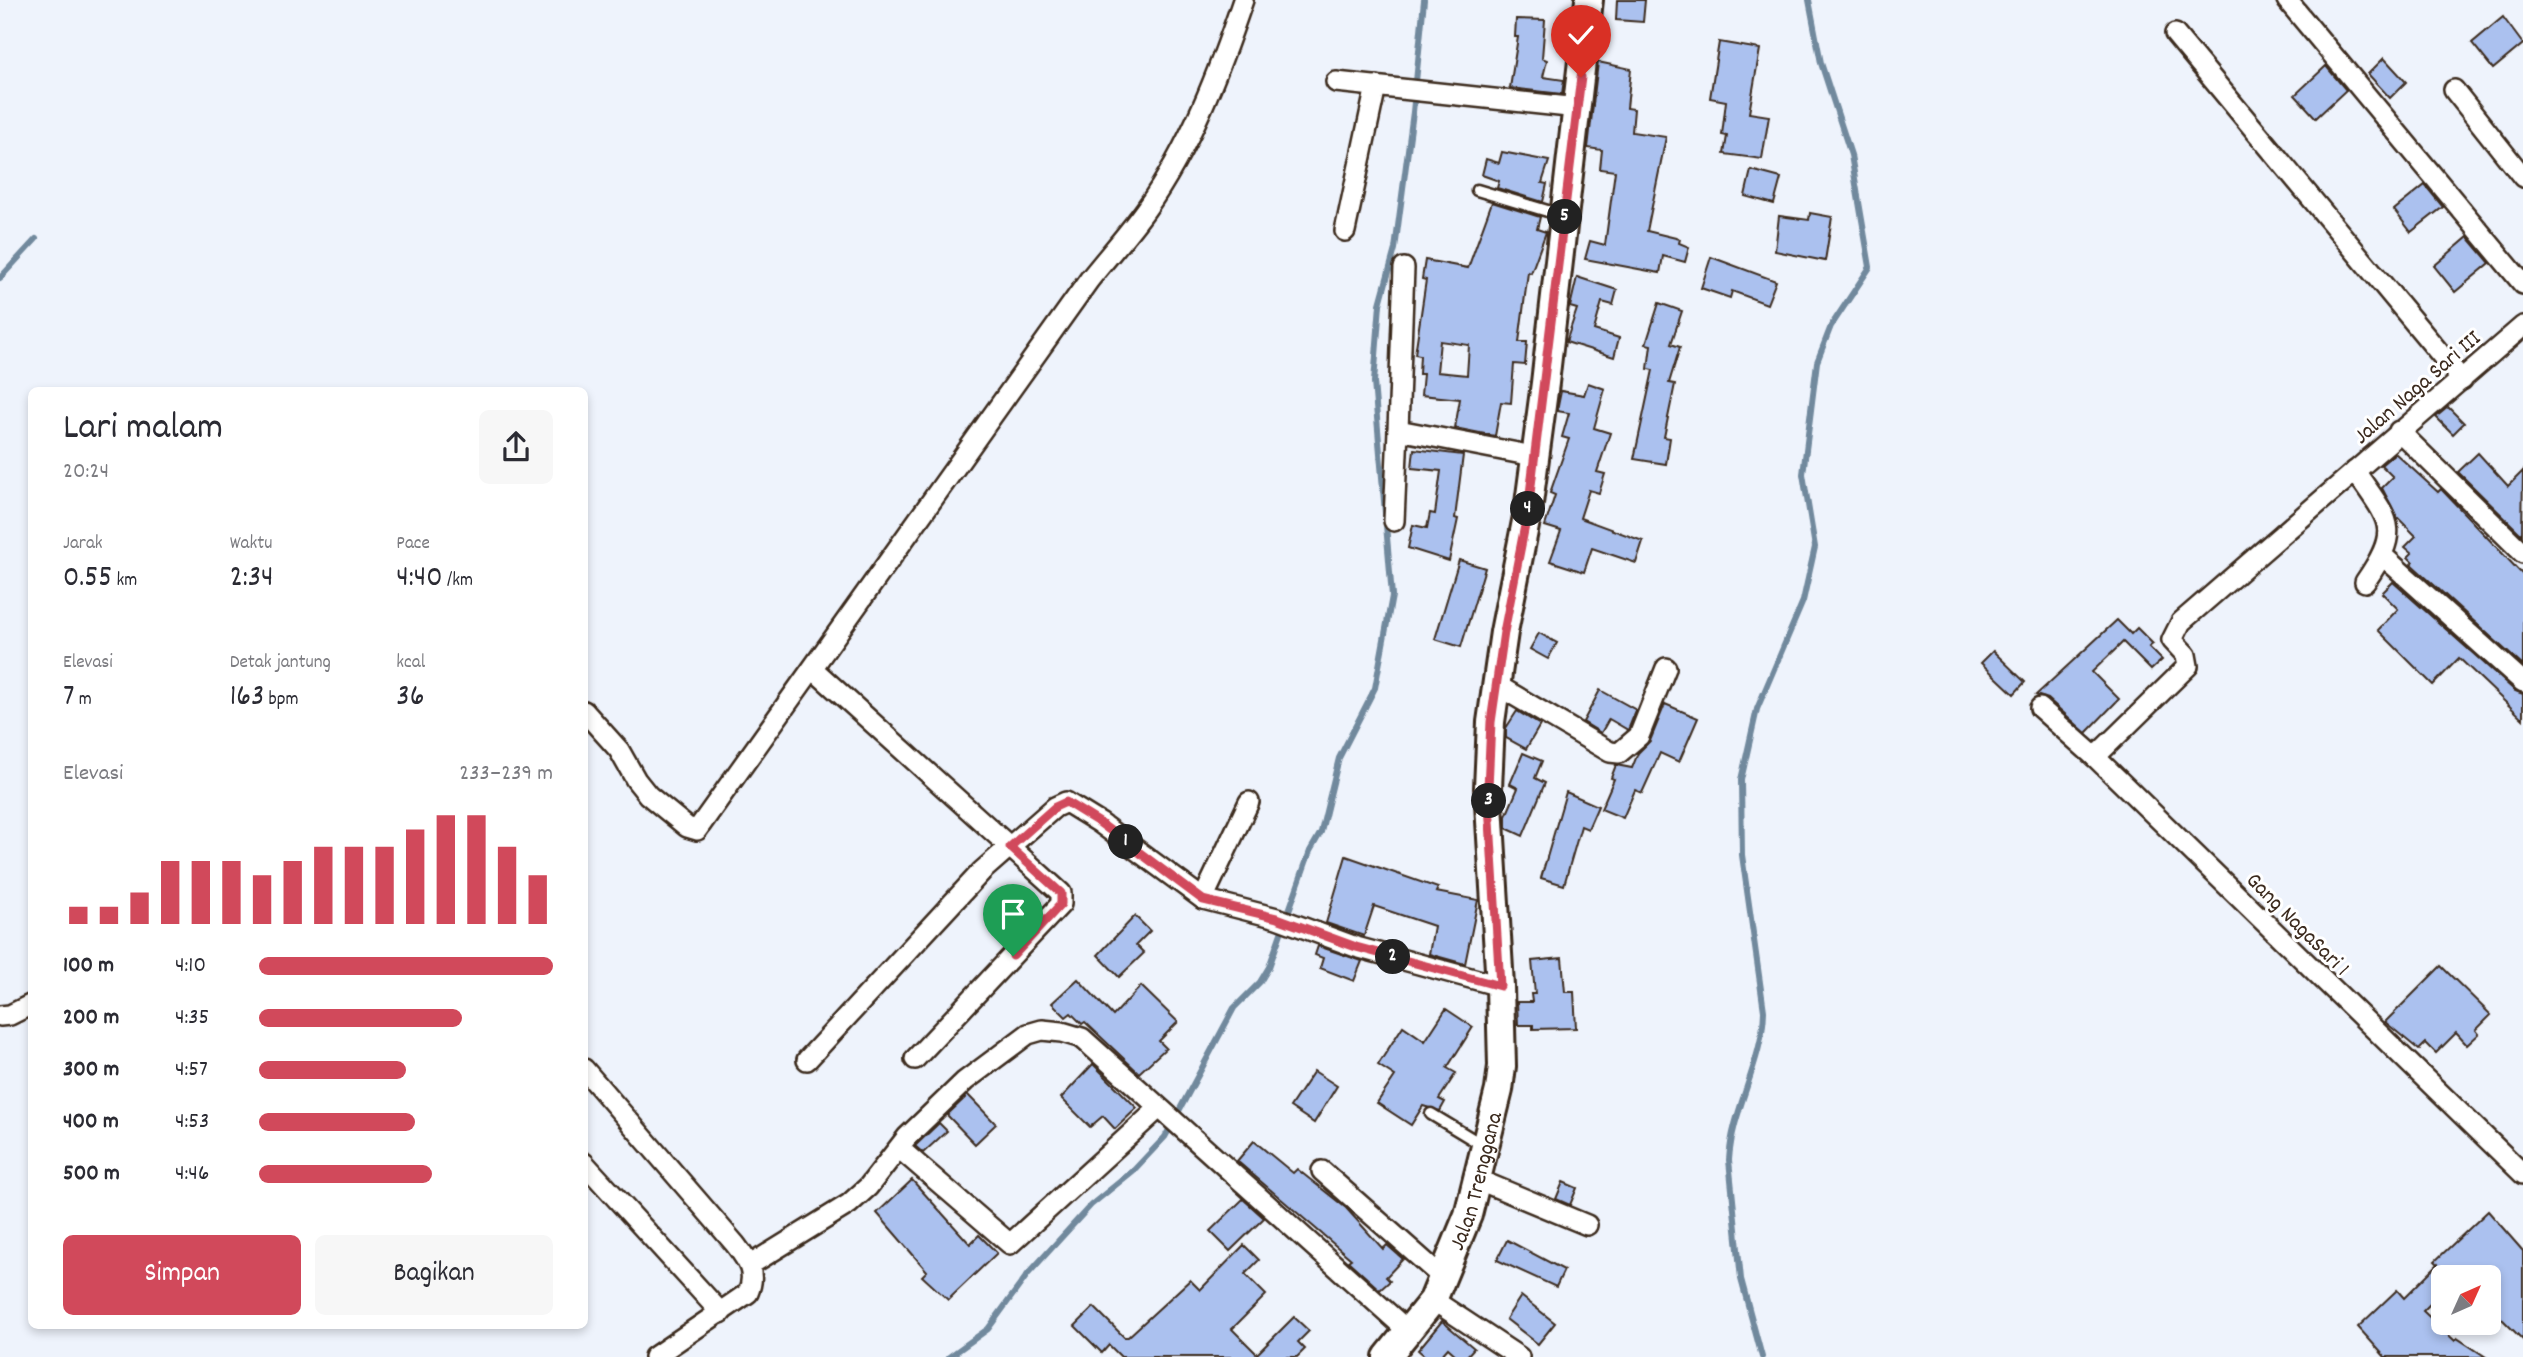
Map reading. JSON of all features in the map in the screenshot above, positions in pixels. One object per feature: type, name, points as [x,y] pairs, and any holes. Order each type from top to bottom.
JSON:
[{"type":"main road","name":"Jalan Trenggana","points":[[1387,1357],[1409,1332],[1437,1289],[1479,1180],[1502,1066],[1488,788],[1495,684],[1528,510],[1589,0]]},
{"type":"street","points":[[588,716],[620,750],[636,780],[648,795],[694,831],[813,669],[1089,280],[1147,208],[1208,97],[1224,60],[1243,0]]},
{"type":"street","points":[[2287,0],[2523,284]]},
{"type":"street","points":[[2175,34],[2462,380]]},
{"type":"street","points":[[1336,82],[1578,108]]},
{"type":"street","points":[[1345,231],[1376,86]]},
{"type":"street","points":[[2454,90],[2523,177]]},
{"type":"street","points":[[1395,521],[1404,268]]},
{"type":"street","name":"Jalan Naga Sari III","points":[[2095,757],[2188,666],[2186,655],[2172,640],[2181,622],[2523,326]]},
{"type":"street","points":[[1398,430],[1534,456]]},
{"type":"street","points":[[2399,431],[2523,553]]},
{"type":"street","points":[[2348,477],[2389,526],[2382,555],[2365,582]]},
{"type":"street","points":[[2382,555],[2523,682]]},
{"type":"street","points":[[1495,684],[1610,752],[1619,753],[1639,736],[1666,668]]},
{"type":"street","points":[[813,669],[1061,893],[1061,904],[915,1059]]},
{"type":"street","name":"Gang NagaSari 1","points":[[2040,708],[2095,757],[2523,1174]]},
{"type":"street","points":[[807,1059],[982,871],[1055,807],[1066,802],[1100,823],[1203,900],[1277,918],[1356,947],[1500,986]]},
{"type":"street","points":[[1203,900],[1249,802]]},
{"type":"street","points":[[0,1016],[10,1015],[28,1006]]},
{"type":"street","points":[[750,1265],[849,1205],[900,1149],[907,1137],[965,1081],[1028,1034],[1041,1030],[1071,1033],[1082,1038],[1409,1332]]},
{"type":"street","points":[[588,1074],[735,1244],[750,1265],[753,1281],[748,1293],[654,1357]]},
{"type":"street","points":[[900,1149],[1010,1244],[1159,1108]]},
{"type":"street","points":[[588,1167],[721,1313]]},
{"type":"street","points":[[1322,1171],[1437,1289],[1519,1357]]},
{"type":"street","points":[[1479,1180],[1587,1225]]},
{"type":"lane","points":[[1477,190],[1565,216]]},
{"type":"lane","points":[[1431,1114],[1486,1147]]},
{"type":"building","points":[[1617,0],[1645,0],[1643,22],[1616,20]]},
{"type":"building","points":[[2503,17],[2523,44],[2493,69],[2472,43]]},
{"type":"building","points":[[1516,19],[1545,20],[1542,58],[1547,60],[1543,77],[1564,80],[1562,94],[1510,88],[1518,37],[1515,37]]},
{"type":"building","points":[[1719,42],[1760,49],[1749,113],[1769,116],[1762,159],[1724,154],[1727,136],[1722,135],[1726,101],[1710,98]]},
{"type":"building","points":[[2384,58],[2406,82],[2390,98],[2368,74]]},
{"type":"building","points":[[1598,62],[1631,69],[1627,108],[1634,109],[1632,132],[1666,137],[1647,231],[1680,239],[1679,243],[1689,247],[1685,262],[1663,256],[1660,273],[1585,259],[1590,241],[1605,245],[1615,171],[1600,169],[1602,150],[1588,148]]},
{"type":"building","points":[[2326,66],[2346,90],[2316,118],[2295,95]]},
{"type":"building","points":[[1502,152],[1549,161],[1542,183],[1547,184],[1543,202],[1497,188],[1499,181],[1482,175],[1486,159],[1499,163]]},
{"type":"building","points":[[1751,170],[1781,178],[1774,204],[1745,196]]},
{"type":"building","points":[[2425,185],[2443,207],[2411,232],[2394,210]]},
{"type":"building","points":[[1492,202],[1540,217],[1537,229],[1546,232],[1531,273],[1528,272],[1519,342],[1527,342],[1525,365],[1514,364],[1511,403],[1501,402],[1495,436],[1455,428],[1460,399],[1421,395],[1423,374],[1419,374],[1420,355],[1415,354],[1426,280],[1422,279],[1425,260],[1468,268]],"holes":[[[1440,341],[1469,345],[1467,375],[1437,372]]]},
{"type":"building","points":[[1810,213],[1832,217],[1825,261],[1775,251],[1779,216],[1809,220]]},
{"type":"building","points":[[2468,237],[2490,263],[2455,292],[2434,266]]},
{"type":"building","points":[[1711,257],[1776,281],[1767,304],[1732,291],[1730,298],[1701,288]]},
{"type":"building","points":[[1577,277],[1617,290],[1613,305],[1602,302],[1594,330],[1619,338],[1614,357],[1566,342],[1577,309],[1570,307]]},
{"type":"building","points":[[1659,303],[1682,311],[1671,344],[1680,347],[1669,383],[1675,384],[1664,437],[1670,438],[1666,464],[1634,459],[1653,370],[1648,369],[1651,345],[1646,344]]},
{"type":"building","points":[[1588,383],[1605,389],[1594,428],[1610,433],[1597,472],[1605,474],[1599,493],[1589,490],[1580,518],[1643,541],[1636,563],[1592,548],[1584,572],[1550,561],[1561,531],[1545,526],[1555,495],[1550,493],[1569,439],[1562,437],[1569,413],[1557,411],[1561,391],[1584,395]]},
{"type":"building","points":[[2448,407],[2464,423],[2453,434],[2436,417]]},
{"type":"building","points":[[1414,449],[1463,455],[1455,518],[1458,519],[1449,561],[1408,548],[1413,525],[1427,528],[1430,513],[1435,514],[1441,471],[1412,468]]},
{"type":"building","points":[[2395,453],[2438,492],[2441,489],[2523,575],[2523,666],[2411,564],[2413,562],[2408,557],[2412,553],[2405,547],[2416,536],[2397,517],[2382,488],[2393,477],[2381,465]]},
{"type":"building","points":[[2478,453],[2508,486],[2523,471],[2522,535],[2458,472]]},
{"type":"building","points":[[1459,560],[1485,568],[1461,647],[1435,639]]},
{"type":"building","points":[[2393,582],[2515,691],[2523,694],[2523,719],[2459,658],[2433,685],[2378,630],[2398,609],[2382,593]]},
{"type":"building","points":[[2117,620],[2131,634],[2137,628],[2153,644],[2149,647],[2162,660],[2151,670],[2123,642],[2092,672],[2119,699],[2086,733],[2048,699],[2036,695]]},
{"type":"building","points":[[1539,633],[1557,643],[1548,659],[1530,649]]},
{"type":"building","points":[[1993,651],[2025,682],[2014,694],[1981,663]]},
{"type":"building","points":[[1600,690],[1636,710],[1628,730],[1609,719],[1601,733],[1583,722]]},
{"type":"building","points":[[1665,704],[1698,718],[1679,762],[1660,753],[1642,793],[1635,790],[1623,818],[1601,809],[1614,779],[1611,778],[1616,765],[1632,768],[1638,753],[1650,741]]},
{"type":"building","points":[[1517,711],[1540,725],[1526,749],[1506,738],[1506,728]]},
{"type":"building","points":[[1523,753],[1542,761],[1535,778],[1545,783],[1523,836],[1506,828],[1506,816],[1518,788],[1510,784]]},
{"type":"building","points":[[1566,792],[1598,806],[1588,829],[1581,826],[1564,885],[1541,878]]},
{"type":"building","points":[[1346,856],[1438,888],[1436,892],[1478,900],[1465,964],[1429,954],[1434,926],[1374,906],[1364,936],[1326,923]]},
{"type":"building","points":[[1135,916],[1150,931],[1136,945],[1144,953],[1119,977],[1098,955]]},
{"type":"building","points":[[1318,946],[1362,961],[1354,981],[1320,968],[1323,958],[1315,955]]},
{"type":"building","points":[[1562,958],[1565,992],[1574,992],[1576,1028],[1533,1029],[1533,1025],[1518,1025],[1517,1002],[1532,1002],[1531,994],[1535,994],[1532,961]]},
{"type":"building","points":[[2441,966],[2491,1015],[2476,1030],[2479,1034],[2467,1045],[2456,1033],[2436,1053],[2426,1043],[2419,1050],[2385,1022]]},
{"type":"building","points":[[1078,979],[1113,1016],[1141,986],[1178,1022],[1159,1041],[1166,1048],[1139,1073],[1085,1022],[1082,1024],[1071,1013],[1066,1017],[1052,1003]]},
{"type":"building","points":[[1446,1009],[1473,1027],[1447,1068],[1456,1073],[1439,1099],[1445,1102],[1440,1111],[1423,1106],[1411,1125],[1377,1103],[1395,1076],[1378,1065],[1403,1026],[1425,1041]]},
{"type":"building","points":[[1093,1064],[1137,1108],[1115,1129],[1103,1116],[1090,1127],[1061,1098]]},
{"type":"building","points":[[1314,1071],[1337,1086],[1314,1123],[1290,1107]]},
{"type":"building","points":[[968,1095],[996,1124],[975,1144],[947,1115]]},
{"type":"building","points":[[939,1123],[947,1131],[923,1153],[915,1146]]},
{"type":"building","points":[[1254,1141],[1293,1173],[1297,1169],[1346,1208],[1383,1249],[1387,1245],[1403,1259],[1386,1277],[1390,1281],[1380,1290],[1348,1261],[1351,1259],[1237,1161]]},
{"type":"building","points":[[912,1180],[970,1244],[979,1235],[997,1253],[948,1300],[922,1276],[927,1271],[877,1213]]},
{"type":"building","points":[[1563,1182],[1577,1188],[1570,1205],[1556,1199]]},
{"type":"building","points":[[1243,1199],[1264,1218],[1230,1251],[1210,1231]]},
{"type":"building","points":[[2488,1211],[2523,1251],[2523,1340],[2501,1318],[2501,1265],[2437,1265],[2435,1261]]},
{"type":"building","points":[[1507,1240],[1564,1270],[1556,1287],[1497,1260]]},
{"type":"building","points":[[1244,1245],[1259,1260],[1245,1274],[1266,1295],[1232,1329],[1257,1354],[1294,1317],[1309,1331],[1298,1342],[1305,1349],[1297,1357],[1121,1357],[1109,1345],[1102,1353],[1075,1326],[1094,1307],[1124,1337],[1128,1337],[1190,1280],[1200,1290]]},
{"type":"building","points":[[2431,1271],[2431,1303],[2423,1311],[2431,1318],[2431,1335],[2449,1335],[2455,1341],[2457,1338],[2486,1357],[2385,1357],[2358,1327],[2397,1290],[2404,1298]]},
{"type":"building","points":[[1521,1296],[1555,1323],[1538,1344],[1506,1319]]},
{"type":"building","points":[[1442,1321],[1474,1348],[1466,1357],[1458,1357],[1448,1348],[1440,1357],[1426,1357],[1418,1350]]},
{"type":"waterway","points":[[949,1357],[988,1329],[1028,1274],[1091,1205],[1133,1171],[1165,1137],[1234,1008],[1260,982],[1269,967],[1310,851],[1321,832],[1339,758],[1375,688],[1392,596],[1374,382],[1380,304],[1395,249],[1424,0]]},
{"type":"waterway","points":[[1762,1357],[1741,1279],[1729,1160],[1736,1122],[1759,1049],[1764,1011],[1742,855],[1741,780],[1757,709],[1803,601],[1815,547],[1803,474],[1817,362],[1831,326],[1870,267],[1851,155],[1821,63],[1809,0]]},
{"type":"waterway","points":[[0,278],[36,239]]},
{"type":"route","points":[[1013,956],[1061,904],[1061,893],[1010,847],[1055,807],[1066,802],[1100,823],[1203,900],[1277,918],[1356,947],[1500,986],[1488,788],[1491,722],[1518,551],[1528,510],[1581,77]]}]
